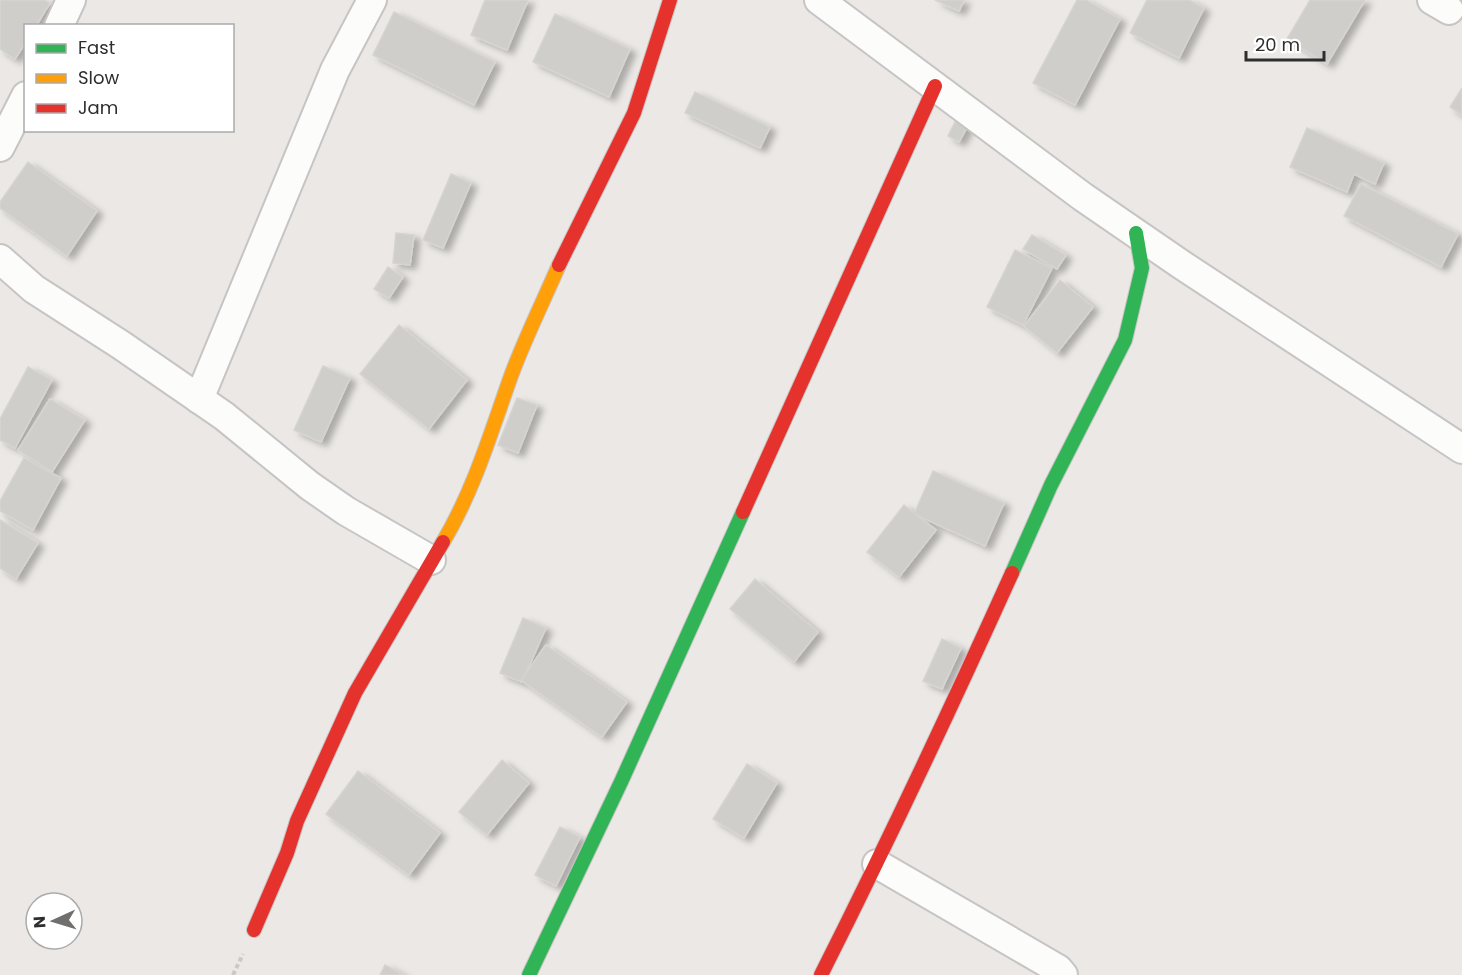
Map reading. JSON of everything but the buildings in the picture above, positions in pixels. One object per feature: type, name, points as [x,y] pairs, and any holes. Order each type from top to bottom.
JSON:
[{"type":"street","points":[[60,24],[70,0]]},
{"type":"street","points":[[199,399],[334,70],[372,0]]},
{"type":"street","points":[[254,930],[287,853],[297,821],[355,693],[460,511],[481,463],[512,373],[563,255],[634,113],[670,0]]},
{"type":"street","points":[[819,0],[1083,197],[1462,449]]},
{"type":"street","points":[[529,975],[626,771],[935,86]]},
{"type":"street","points":[[0,147],[24,100]]},
{"type":"street","points":[[821,975],[952,706],[1051,485],[1125,340],[1142,268],[1136,233]]},
{"type":"street","points":[[0,260],[34,290],[121,345],[224,416],[310,486],[346,511],[431,560]]},
{"type":"street","points":[[877,864],[1058,969],[1064,975]]},
{"type":"traffic: fast","points":[[1012,573],[1051,485],[1125,340],[1142,268],[1136,233]]},
{"type":"traffic: fast","points":[[529,975],[621,782],[743,512]]},
{"type":"traffic: slow","points":[[443,542],[473,481],[516,362],[559,265]]},
{"type":"traffic: jam","points":[[559,265],[634,113],[670,0]]},
{"type":"traffic: jam","points":[[743,512],[935,86]]},
{"type":"traffic: jam","points":[[254,930],[287,853],[297,821],[355,693],[443,542]]},
{"type":"traffic: jam","points":[[821,975],[919,775],[1012,573]]}]
